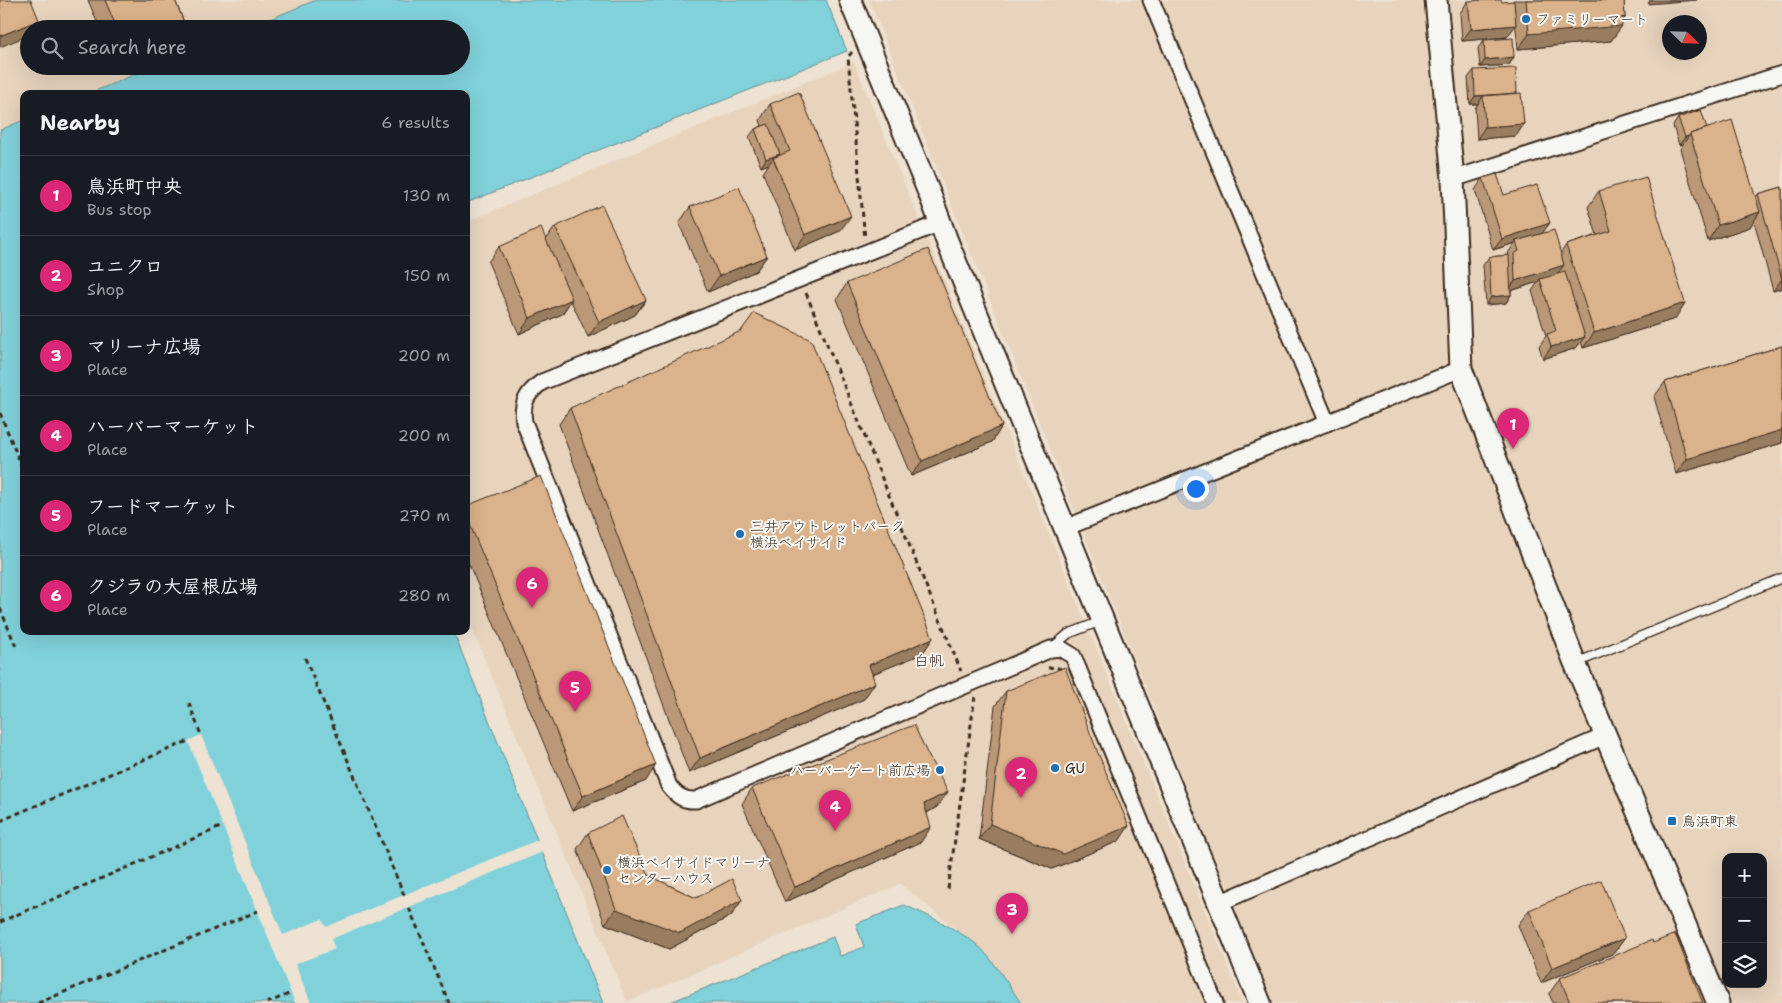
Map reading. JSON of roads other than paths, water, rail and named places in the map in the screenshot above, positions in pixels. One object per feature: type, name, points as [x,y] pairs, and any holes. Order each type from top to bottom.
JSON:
[{"type":"street","points":[[850,0],[1102,621],[1260,1003]]},
{"type":"street","points":[[1151,0],[1327,423]]},
{"type":"street","points":[[1436,0],[1453,179],[1461,369],[1575,663],[1718,1003]]},
{"type":"street","points":[[1453,179],[1782,74]]},
{"type":"street","points":[[940,223],[542,382],[532,390],[525,402],[522,412],[524,422],[669,786],[676,795],[689,800],[696,800],[1051,649],[1060,648],[1073,656],[1215,1003]]},
{"type":"street","points":[[1065,528],[1461,369]]},
{"type":"street","points":[[1218,903],[1607,736]]},
{"type":"lane","points":[[1575,663],[1782,578]]},
{"type":"lane","points":[[1051,649],[1068,634],[1102,621]]},
{"type":"water","points":[[316,0],[826,0],[847,51],[470,201],[470,90],[98,90],[133,75],[470,75],[470,20],[268,20]]},
{"type":"water","points":[[20,122],[20,635],[455,635],[603,1003],[0,1003],[0,130]]},
{"type":"water","points":[[904,905],[950,927],[982,949],[994,963],[1021,1003],[668,1003],[833,937],[840,956],[864,947],[856,924]]},
{"type":"place","name":"ファミリーマート","points":[[1526,19]]},
{"type":"place","name":"鳥浜町中央","points":[[1513,449]]},
{"type":"place","name":"三井アウトレットパーク 横浜ベイサイド","points":[[740,534]]},
{"type":"place","name":"クジラの大屋根広場","points":[[532,608]]},
{"type":"place","name":"フードマーケット","points":[[575,712]]},
{"type":"place","name":"GU","points":[[1055,768]]},
{"type":"place","name":"ハーバーゲート前広場","points":[[940,770]]},
{"type":"place","name":"ユニクロ","points":[[1021,798]]},
{"type":"place","name":"鳥浜町東","points":[[1672,821]]},
{"type":"place","name":"ハーバーマーケット","points":[[835,831]]},
{"type":"place","name":"横浜ベイサイドマリーナ センターハウス","points":[[607,870]]},
{"type":"place","name":"マリーナ広場","points":[[1012,934]]},
{"type":"district","name":"白帆","points":[[929,661]]}]
